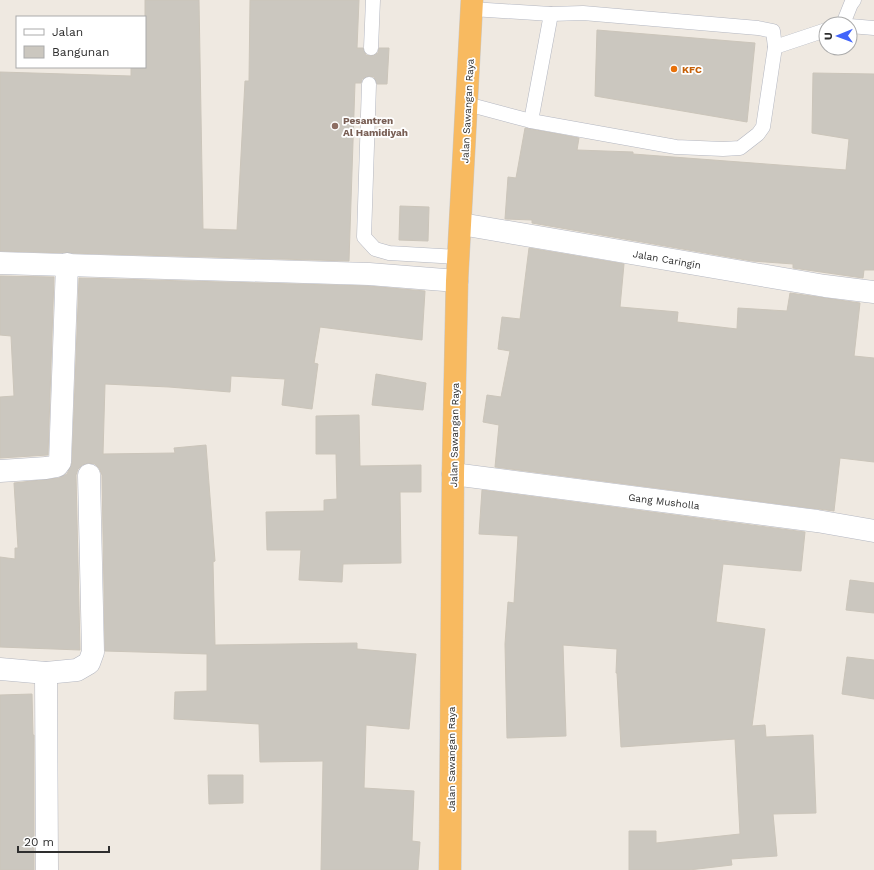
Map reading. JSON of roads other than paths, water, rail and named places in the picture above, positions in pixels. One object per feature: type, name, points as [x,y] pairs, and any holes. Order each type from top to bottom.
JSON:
[{"type":"highway","name":"Jalan Sawangan Raya","points":[[450,870],[453,474],[457,281],[472,5]]},
{"type":"street","name":"Jalan Caringin","points":[[461,224],[825,286],[874,292]]},
{"type":"street","points":[[0,263],[369,274],[457,281]]},
{"type":"street","points":[[0,471],[46,468],[57,466],[60,462],[67,264]]},
{"type":"street","name":"Gang Musholla","points":[[453,474],[809,520],[874,531]]},
{"type":"street","points":[[0,669],[46,672],[77,670],[89,663],[93,652],[89,475]]},
{"type":"street","points":[[46,672],[46,870]]},
{"type":"lane","points":[[371,48],[373,0]]},
{"type":"lane","points":[[846,16],[854,0]]},
{"type":"lane","points":[[467,104],[531,121],[676,147],[723,149],[740,148],[758,134],[763,127],[775,47],[773,31],[758,28],[583,13],[551,14],[472,5]]},
{"type":"lane","points":[[531,121],[551,14]]},
{"type":"lane","points":[[858,27],[874,28]]},
{"type":"lane","points":[[775,47],[818,33]]},
{"type":"lane","points":[[369,84],[364,237],[375,249],[389,253],[458,257]]},
{"type":"place","name":"KFC","points":[[674,69]]},
{"type":"place","name":"Pesantren Al Hamidiyah","points":[[335,126]]}]
